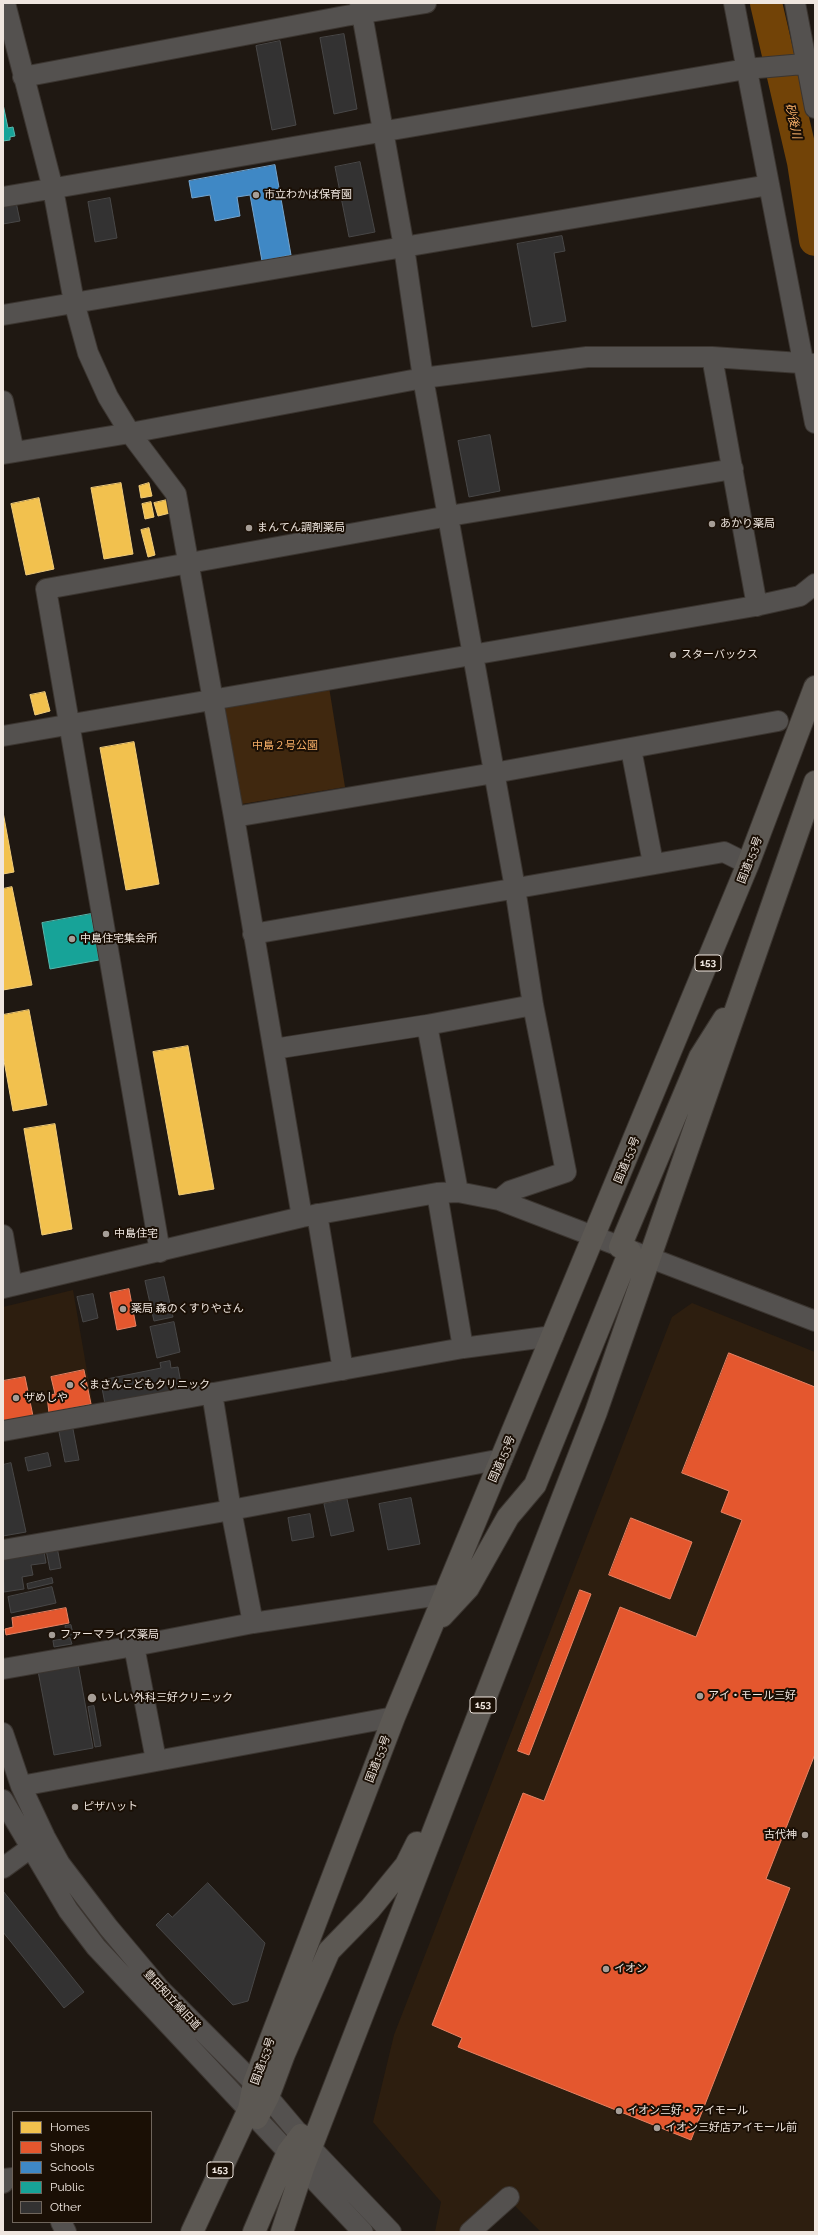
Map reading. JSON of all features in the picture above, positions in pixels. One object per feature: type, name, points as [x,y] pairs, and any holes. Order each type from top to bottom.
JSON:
[{"type":"highway","name":"国道153号","points":[[261,2090],[394,1717],[595,1236],[748,864],[815,687]]},
{"type":"highway","name":"153","points":[[431,1629],[468,1588],[508,1517],[535,1485],[745,986],[815,782]]},
{"type":"highway","name":"153","points":[[254,2232],[300,2145],[473,1731],[596,1412],[633,1252],[700,1057],[745,986]]},
{"type":"highway","name":"153","points":[[192,2232],[253,2114],[261,2090],[284,2054],[329,1952],[370,1908],[406,1865],[473,1731]]},
{"type":"highway","name":"153","points":[[282,2232],[303,2168],[300,2145]]},
{"type":"street","points":[[5,3],[23,78],[53,189],[74,302],[88,353],[108,397],[130,433],[176,494],[274,1049],[343,1370]]},
{"type":"street","points":[[23,78],[360,8],[426,3]]},
{"type":"street","points":[[734,3],[770,185],[809,363],[815,423]]},
{"type":"street","points":[[795,3],[811,63],[815,108]]},
{"type":"street","points":[[360,8],[404,247],[423,378],[515,888],[533,1005],[566,1172],[510,1192],[499,1200]]},
{"type":"street","points":[[3,197],[746,69],[811,63]]},
{"type":"street","points":[[3,315],[770,185]]},
{"type":"street","points":[[3,401],[8,453],[130,433],[423,378],[587,357],[712,357],[809,363]]},
{"type":"street","points":[[712,357],[757,606]]},
{"type":"street","points":[[160,1252],[46,590],[189,565],[449,516],[732,469]]},
{"type":"street","points":[[3,736],[757,606],[800,596],[815,584]]},
{"type":"street","points":[[234,817],[631,749],[778,721]]},
{"type":"street","points":[[631,749],[653,863]]},
{"type":"street","points":[[254,934],[653,863],[724,852],[748,864]]},
{"type":"street","points":[[274,1049],[427,1025],[533,1005]]},
{"type":"street","points":[[427,1025],[458,1192]]},
{"type":"street","points":[[3,1235],[8,1287],[309,1216],[437,1193],[458,1192],[499,1200],[815,1322]]},
{"type":"street","points":[[437,1193],[463,1348]]},
{"type":"street","points":[[3,1431],[463,1348],[553,1336]]},
{"type":"street","points":[[212,1393],[231,1510],[253,1624]]},
{"type":"street","points":[[3,1550],[231,1510],[502,1459]]},
{"type":"street","points":[[3,1669],[253,1624],[446,1594]]},
{"type":"street","points":[[134,1646],[156,1760]]},
{"type":"street","points":[[22,1786],[394,1717]]},
{"type":"street","name":"豊田知立線旧道","points":[[3,1733],[22,1786],[37,1842],[68,1910],[96,1947],[253,2114],[300,2145],[391,2232]]},
{"type":"street","name":"豊田知立線旧道","points":[[3,1800],[37,1842],[60,1864],[108,1927],[160,1989],[261,2090],[300,2145]]},
{"type":"street","points":[[3,1868],[37,1842]]},
{"type":"street","points":[[303,2168],[363,2232]]},
{"type":"street","points":[[3,2183],[4,2179],[12,2178]]},
{"type":"street","points":[[470,2232],[509,2198]]},
{"type":"street","points":[[62,2223],[66,2232]]},
{"type":"shaded area","points":[[73,1290],[93,1406],[3,1424],[3,1307]]},
{"type":"shaded area","points":[[692,1303],[815,1352],[815,2232],[541,2232],[514,2205],[485,2232],[435,2232],[441,2202],[373,2122],[394,2035],[672,1317]]},
{"type":"green space","name":"中島２号公園","points":[[329,687],[345,787],[242,804],[224,704]]},
{"type":"building: Homes","points":[[121,483],[133,554],[104,559],[91,488]]},
{"type":"building: Homes","points":[[149,483],[152,496],[141,498],[139,486]]},
{"type":"building: Homes","points":[[39,498],[54,569],[26,575],[11,504]]},
{"type":"building: Homes","points":[[167,500],[170,513],[158,516],[154,503]]},
{"type":"building: Homes","points":[[151,502],[154,517],[145,519],[142,504]]},
{"type":"building: Homes","points":[[149,528],[155,555],[148,557],[141,530]]},
{"type":"building: Homes","points":[[45,692],[50,711],[35,715],[30,695]]},
{"type":"building: Homes","points":[[134,742],[159,884],[126,890],[100,748]]},
{"type":"building: Homes","points":[[3,812],[14,872],[3,874]]},
{"type":"building: Homes","points":[[12,887],[32,985],[3,990],[3,889]]},
{"type":"building: Homes","points":[[29,1010],[47,1105],[13,1111],[3,1055],[3,1015]]},
{"type":"building: Homes","points":[[188,1046],[214,1189],[179,1195],[153,1052]]},
{"type":"building: Homes","points":[[55,1124],[72,1229],[42,1235],[24,1129]]},
{"type":"building: Shops","name":"薬局 森のくすりやさん","points":[[129,1289],[136,1326],[117,1330],[110,1293]]},
{"type":"building: Shops","name":"アイ・モール三好","points":[[729,1353],[815,1387],[815,1754],[766,1879],[790,1888],[691,2140],[458,2047],[462,2038],[432,2025],[523,1793],[544,1801],[620,1607],[696,1637],[742,1520],[721,1512],[729,1491],[682,1473]]},
{"type":"building: Shops","name":"くまさんこどもクリニック","points":[[84,1370],[91,1404],[49,1413],[47,1396],[55,1394],[51,1377]]},
{"type":"building: Shops","name":"ザめしや","points":[[25,1377],[33,1416],[3,1422],[3,1381]]},
{"type":"building: Shops","points":[[631,1518],[692,1542],[670,1599],[609,1575]]},
{"type":"building: Shops","points":[[580,1590],[591,1594],[529,1755],[518,1751]]},
{"type":"building: Shops","points":[[66,1608],[69,1623],[6,1635],[5,1629],[13,1627],[12,1618]]},
{"type":"building: Schools","points":[[275,165],[291,255],[262,261],[250,195],[237,197],[240,216],[215,221],[210,195],[192,198],[189,181]]},
{"type":"building: Public","points":[[3,104],[8,128],[13,127],[15,136],[10,137],[10,140],[3,141]]},
{"type":"building: Public","points":[[91,914],[99,960],[50,969],[42,923]]},
{"type":"building: Other","points":[[344,34],[357,109],[334,114],[320,38]]},
{"type":"building: Other","points":[[280,41],[296,125],[272,130],[256,46]]},
{"type":"building: Other","points":[[360,162],[375,232],[349,237],[335,167]]},
{"type":"building: Other","points":[[110,198],[117,238],[95,242],[88,202]]},
{"type":"building: Other","points":[[16,202],[20,221],[3,224],[3,205]]},
{"type":"building: Other","points":[[562,236],[565,251],[554,253],[566,321],[532,327],[517,244]]},
{"type":"building: Other","points":[[490,435],[500,491],[469,497],[458,441]]},
{"type":"building: Other","points":[[164,1277],[173,1317],[154,1321],[145,1281]]},
{"type":"building: Other","points":[[93,1294],[98,1318],[83,1322],[77,1297]]},
{"type":"building: Other","points":[[174,1322],[180,1352],[157,1358],[150,1327]]},
{"type":"building: Other","points":[[170,1361],[171,1368],[178,1367],[182,1389],[105,1404],[102,1388],[98,1389],[97,1381],[161,1368],[160,1363]]},
{"type":"building: Other","points":[[72,1424],[79,1460],[65,1462],[58,1427]]},
{"type":"building: Other","points":[[48,1453],[51,1466],[28,1471],[25,1458]]},
{"type":"building: Other","points":[[11,1463],[26,1532],[3,1536],[3,1465]]},
{"type":"building: Other","points":[[411,1498],[420,1544],[388,1550],[379,1504]]},
{"type":"building: Other","points":[[347,1499],[354,1531],[331,1536],[324,1504]]},
{"type":"building: Other","points":[[310,1514],[314,1537],[292,1541],[288,1518]]},
{"type":"building: Other","points":[[57,1547],[61,1568],[50,1570],[46,1550]]},
{"type":"building: Other","points":[[44,1551],[46,1563],[31,1565],[33,1575],[22,1577],[24,1589],[4,1592],[3,1558]]},
{"type":"building: Other","points":[[52,1578],[53,1583],[28,1589],[27,1584]]},
{"type":"building: Other","points":[[52,1587],[56,1603],[11,1613],[8,1597]]},
{"type":"building: Other","points":[[71,1625],[73,1634],[67,1636],[65,1626]]},
{"type":"building: Other","points":[[70,1638],[72,1644],[54,1647],[53,1641]]},
{"type":"building: Other","points":[[78,1664],[93,1748],[54,1755],[38,1671]]},
{"type":"building: Other","points":[[94,1706],[101,1746],[95,1747],[88,1707]]},
{"type":"building: Other","points":[[208,1883],[265,1943],[248,2001],[233,2005],[156,1925],[168,1913],[172,1917]]},
{"type":"building: Other","points":[[3,1891],[84,1992],[64,2008],[3,1932]]},
{"type":"waterway","name":"砂後川","points":[[766,3],[803,162],[815,240]]},
{"type":"place","name":"市立わかば保育園","points":[[256,195]]},
{"type":"place","name":"あかり薬局","points":[[712,524]]},
{"type":"place","name":"まんてん調剤薬局","points":[[249,528]]},
{"type":"place","name":"スターバックス","points":[[673,655]]},
{"type":"place","name":"中島住宅集会所","points":[[72,939]]},
{"type":"place","name":"中島住宅","points":[[106,1234]]},
{"type":"place","name":"薬局 森のくすりやさん","points":[[123,1309]]},
{"type":"place","name":"くまさんこどもクリニック","points":[[70,1385]]},
{"type":"place","name":"ザめしや","points":[[16,1398]]},
{"type":"place","name":"ファーマライズ薬局","points":[[52,1635]]},
{"type":"place","name":"アイ・モール三好","points":[[700,1696]]},
{"type":"place","name":"いしい外科三好クリニック","points":[[92,1698]]},
{"type":"place","name":"ピザハット","points":[[75,1807]]},
{"type":"place","name":"古代神","points":[[805,1835]]},
{"type":"place","name":"イオン","points":[[606,1969]]},
{"type":"place","name":"イオン三好・アイモール","points":[[619,2111]]},
{"type":"place","name":"イオン三好店アイモール前","points":[[657,2128]]}]
